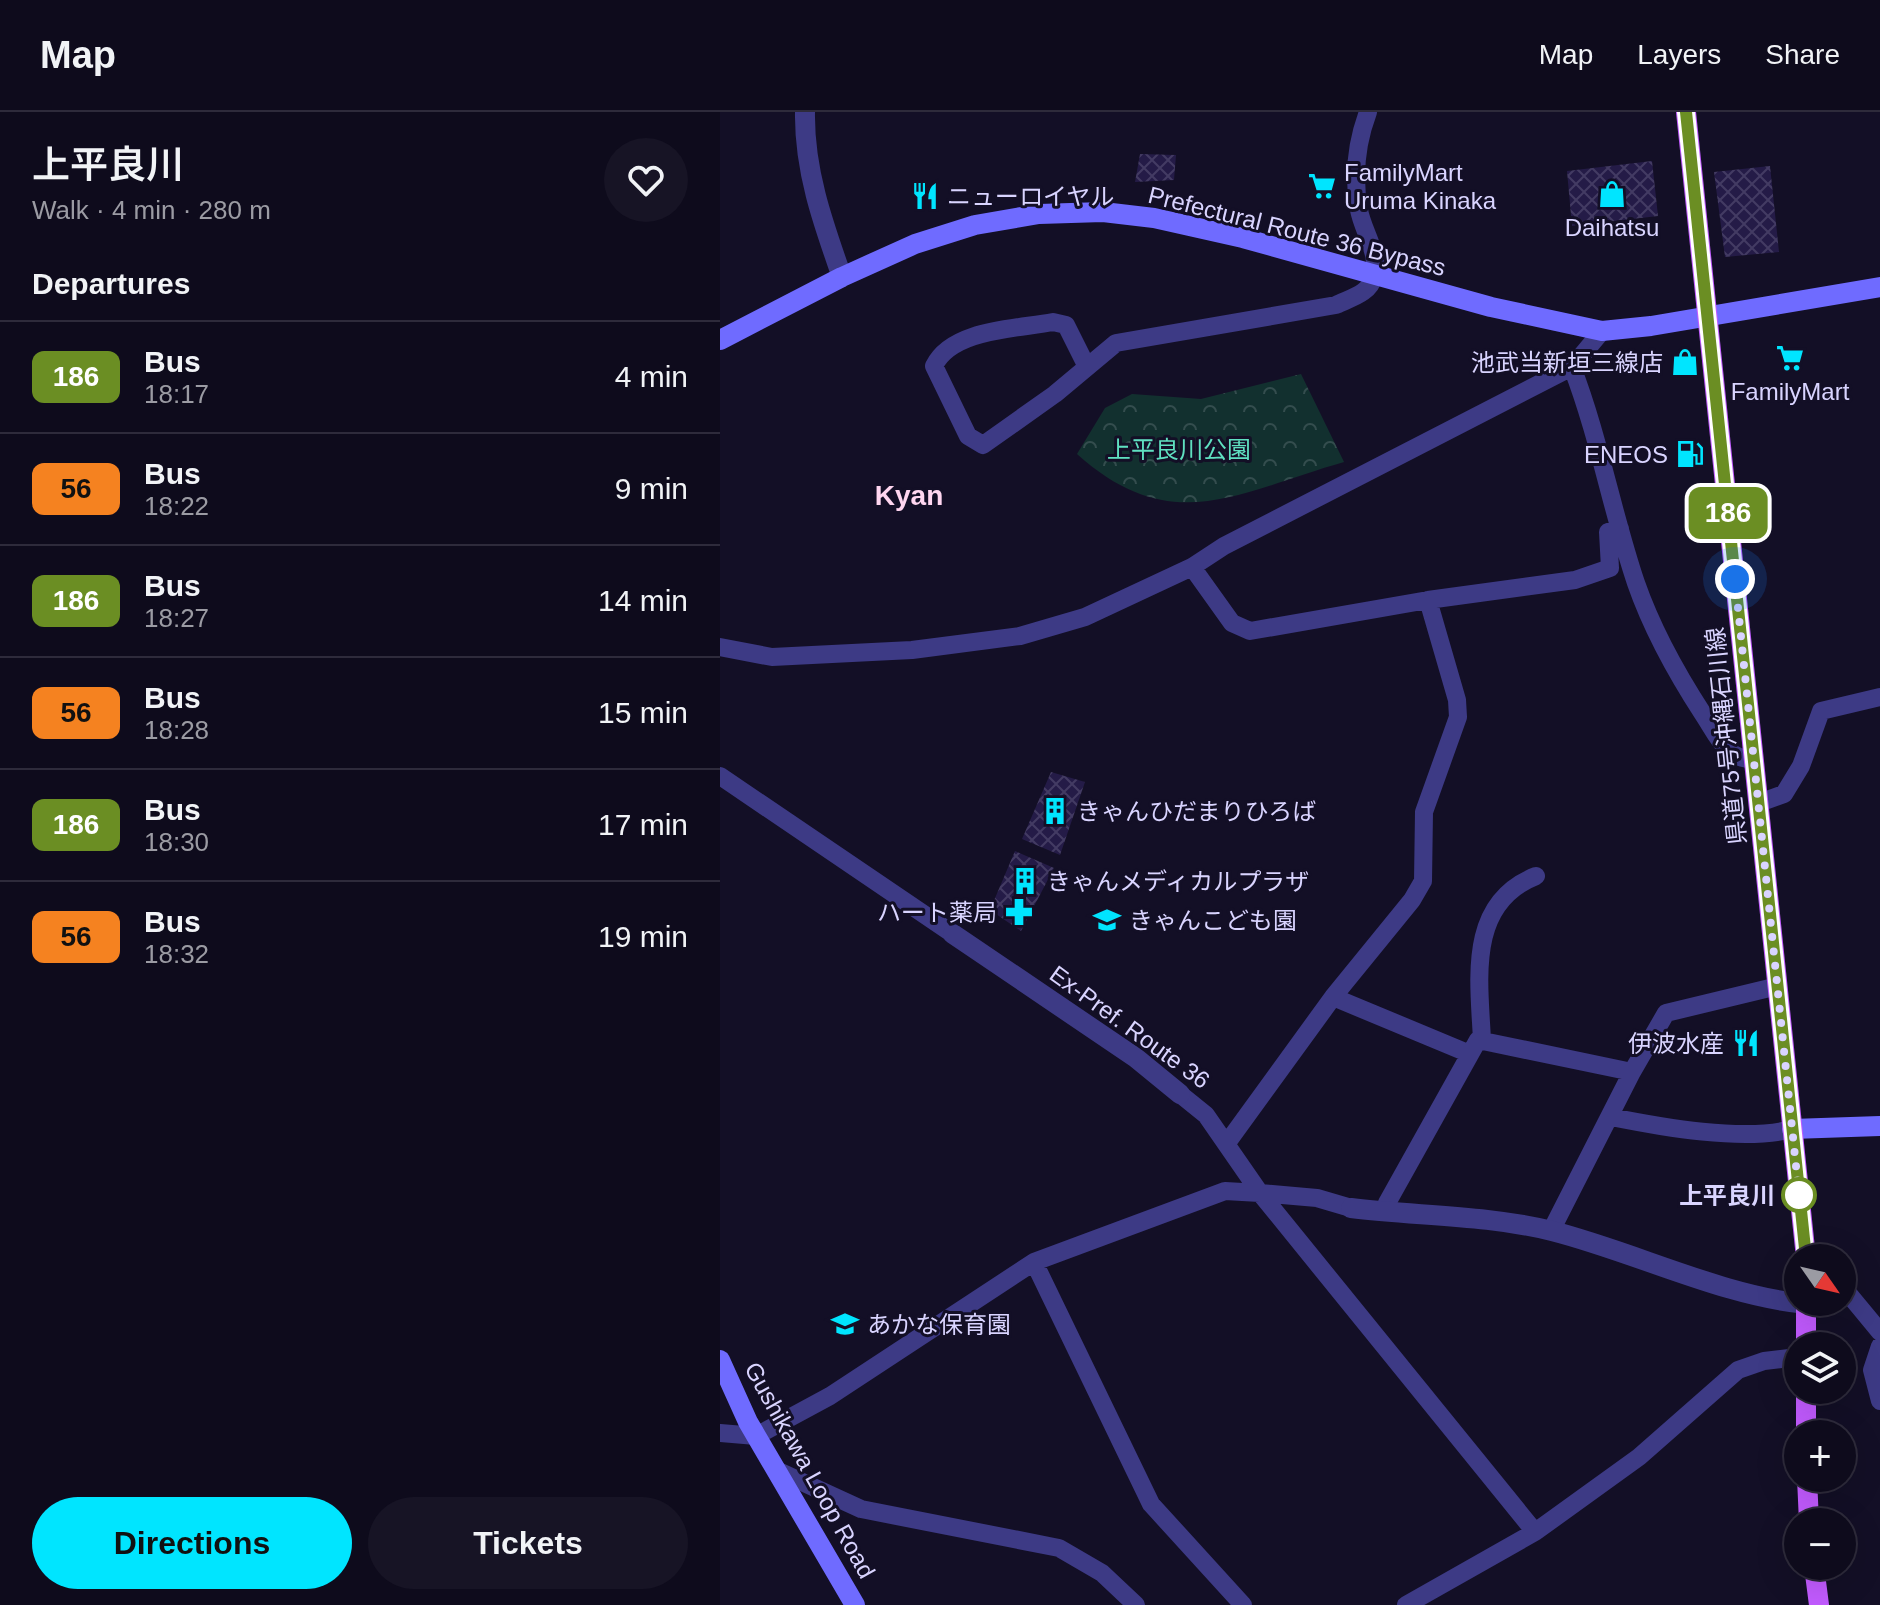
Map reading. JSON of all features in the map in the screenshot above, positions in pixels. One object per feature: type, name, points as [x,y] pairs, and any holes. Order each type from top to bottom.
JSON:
[{"type":"main road","name":"県道75号沖縄石川線","points":[[1686,112],[1792,1129],[1809,1244]]},
{"type":"main road","name":"Prefectural Route 36 Bypass","points":[[720,340],[842,277],[915,244],[975,225],[1039,214],[1103,212],[1154,218],[1230,235],[1374,277],[1602,331],[1708,317],[1880,287]]},
{"type":"main road","points":[[1792,1129],[1880,1126]]},
{"type":"main road","name":"Gushikawa Loop Road","points":[[720,1360],[756,1436],[855,1605]]},
{"type":"main road","points":[[1816,1580],[1819,1605]]},
{"type":"street","points":[[805,112],[805,144],[819,212],[842,277]]},
{"type":"street","points":[[1087,367],[1066,325],[1053,322],[966,339],[939,355],[934,366],[968,436],[983,445],[1087,367],[1116,343],[1336,305],[1367,290],[1374,277],[1375,255],[1359,212],[1355,160],[1368,112]]},
{"type":"street","points":[[720,647],[772,657],[912,650],[1020,636],[1085,617],[1192,567],[1224,546],[1572,367],[1602,331]]},
{"type":"street","points":[[1572,367],[1592,419],[1637,586],[1688,690],[1728,752],[1740,759],[1753,759]]},
{"type":"street","points":[[1192,567],[1232,623],[1250,631],[1428,600],[1575,580],[1610,568],[1608,532],[1620,529]]},
{"type":"street","points":[[1227,1143],[1333,997],[1412,900],[1423,881],[1424,812],[1458,717],[1457,700],[1428,600]]},
{"type":"street","points":[[1759,803],[1784,794],[1801,766],[1821,711],[1880,697]]},
{"type":"street","name":"Ex-Pref. Route 36","points":[[720,776],[1136,1058],[1206,1115],[1260,1193],[1535,1532]]},
{"type":"street","points":[[1387,1212],[1387,1203],[1476,1047],[1478,976],[1491,913],[1502,896],[1516,884],[1536,876]]},
{"type":"street","points":[[1551,1231],[1632,1072],[1666,1013],[1778,986]]},
{"type":"street","points":[[1333,997],[1476,1047],[1632,1072]]},
{"type":"street","points":[[1611,1117],[1659,1127],[1737,1134],[1778,1133],[1792,1129]]},
{"type":"street","points":[[720,1433],[756,1436],[830,1396],[1034,1262],[1225,1191],[1317,1198],[1351,1208],[1505,1223],[1551,1231],[1755,1296],[1784,1300]]},
{"type":"street","points":[[1034,1262],[1151,1504],[1243,1605]]},
{"type":"street","points":[[1856,1303],[1880,1332]]},
{"type":"street","points":[[1880,1346],[1872,1370],[1880,1401]]},
{"type":"street","points":[[1406,1605],[1535,1532],[1639,1457],[1738,1370],[1764,1361],[1784,1359]]},
{"type":"street","points":[[776,1470],[861,1509],[1059,1548],[1102,1573],[1136,1605]]},
{"type":"green space","name":"上平良川公園","points":[[1301,374],[1344,462],[1238,495],[1206,501],[1175,502],[1144,495],[1111,480],[1077,454],[1105,408],[1132,394],[1201,399]]},
{"type":"building","points":[[1140,154],[1176,155],[1174,180],[1135,182]]},
{"type":"building","name":"Daihatsu","points":[[1652,161],[1658,216],[1572,226],[1567,171]]},
{"type":"building","points":[[1770,166],[1779,252],[1725,257],[1714,172]]},
{"type":"building","name":"きゃんひだまりひろば","points":[[1051,772],[1085,782],[1060,855],[1022,839]]},
{"type":"building","name":"きゃんメディカルプラザ","points":[[1015,851],[1054,868],[1021,931],[990,910]]},
{"type":"bus line","name":"186","points":[[1686,112],[1805,1244]]},
{"type":"place","name":"FamilyMart Uruma Kinaka","points":[[1322,186]]},
{"type":"place","name":"Daihatsu","points":[[1612,194]]},
{"type":"place","name":"ニューロイヤル","points":[[925,196]]},
{"type":"place","name":"FamilyMart","points":[[1790,358]]},
{"type":"place","name":"池武当新垣三線店","points":[[1685,362]]},
{"type":"place","name":"ENEOS","points":[[1690,454]]},
{"type":"place","name":"きゃんひだまりひろば","points":[[1055,811]]},
{"type":"place","name":"きゃんメディカルプラザ","points":[[1025,881]]},
{"type":"place","name":"ハート薬局","points":[[1019,912]]},
{"type":"place","name":"きゃんこども園","points":[[1107,920]]},
{"type":"place","name":"伊波水産","points":[[1746,1043]]},
{"type":"place","name":"上平良川","points":[[1799,1195]]},
{"type":"place","name":"あかな保育園","points":[[845,1324]]},
{"type":"district","name":"Kyan","points":[[909,495]]},
{"type":"route","points":[[1735,579],[1799,1195]]}]
